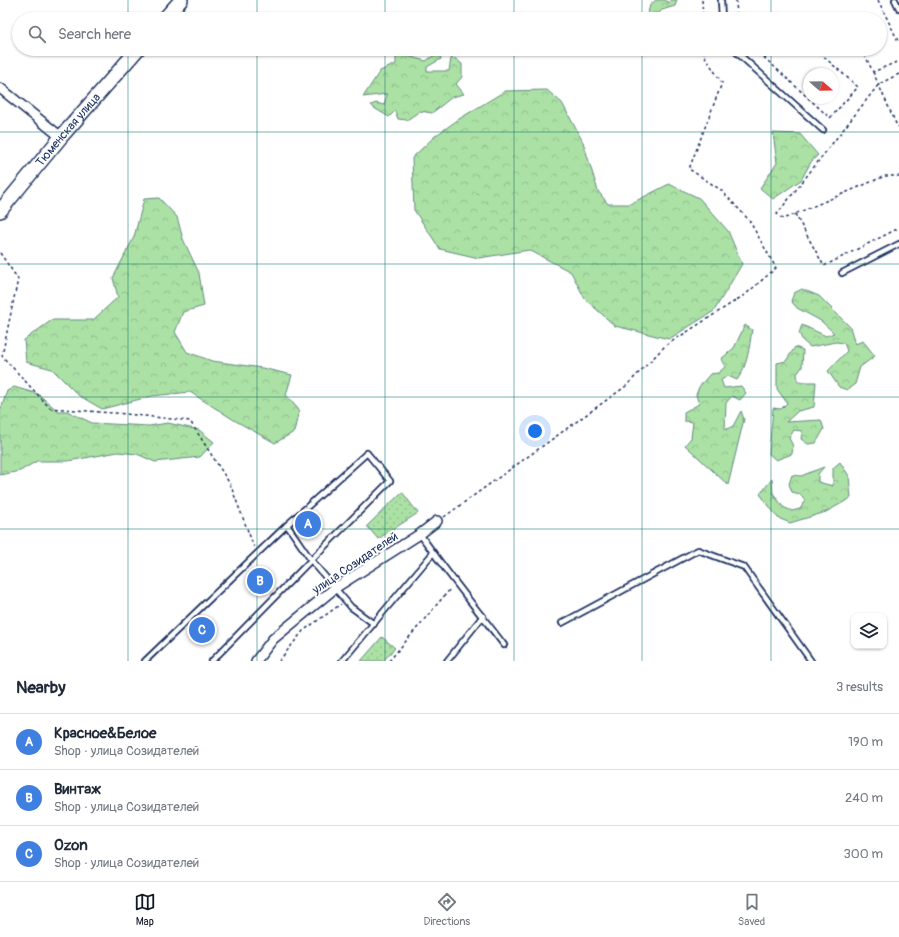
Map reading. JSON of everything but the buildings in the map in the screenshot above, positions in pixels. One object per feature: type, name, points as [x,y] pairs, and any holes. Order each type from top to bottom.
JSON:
[{"type":"street","points":[[170,12],[181,0]]},
{"type":"street","name":"Тюменская улица","points":[[0,211],[61,137],[132,56]]},
{"type":"street","points":[[0,88],[61,137]]},
{"type":"street","name":"улица Созидателей","points":[[256,661],[273,639],[335,588],[420,534],[437,521]]},
{"type":"lane","points":[[721,0],[722,12]]},
{"type":"lane","points":[[895,0],[899,8]]},
{"type":"lane","points":[[741,56],[824,130]]},
{"type":"lane","points":[[842,273],[899,244]]},
{"type":"lane","points":[[145,661],[287,525],[367,453],[390,481],[212,661]]},
{"type":"lane","points":[[287,525],[311,560],[351,607],[374,624]]},
{"type":"lane","points":[[420,534],[504,645]]},
{"type":"lane","points":[[562,623],[698,550],[744,566],[811,661]]},
{"type":"lane","points":[[342,661],[433,553]]},
{"type":"lane","points":[[447,661],[483,616]]},
{"type":"path","points":[[702,0],[703,12]]},
{"type":"path","points":[[736,0],[737,12]]},
{"type":"path","points":[[878,0],[884,12]]},
{"type":"path","points":[[887,18],[899,43]]},
{"type":"path","points":[[437,521],[626,386],[665,346],[746,294],[776,268],[749,220],[721,190],[689,170],[722,83],[705,56]]},
{"type":"path","points":[[763,56],[830,118],[858,87],[823,56]]},
{"type":"path","points":[[865,56],[897,126],[899,127]]},
{"type":"path","points":[[873,72],[899,61]]},
{"type":"path","points":[[899,74],[878,84],[777,214],[783,220],[886,176],[899,176]]},
{"type":"path","points":[[795,214],[824,266],[899,228]]},
{"type":"path","points":[[0,253],[18,279],[2,356],[50,408],[190,421],[230,484],[257,554]]},
{"type":"path","points":[[390,661],[456,582]]},
{"type":"path","points":[[279,661],[303,630],[346,601]]},
{"type":"green space","points":[[656,0],[665,0],[669,3],[670,0],[677,0],[675,6],[660,12],[648,12],[650,5]]},
{"type":"green space","points":[[396,56],[407,56],[426,61],[433,56],[440,56],[441,59],[427,67],[427,71],[449,71],[451,58],[456,59],[462,64],[462,77],[456,84],[464,94],[452,97],[432,113],[420,111],[407,120],[398,119],[395,111],[389,117],[371,105],[376,103],[384,105],[387,94],[363,97],[380,71],[396,64]]},
{"type":"green space","points":[[547,90],[562,103],[583,142],[598,191],[608,204],[630,204],[669,184],[699,198],[728,231],[742,264],[714,311],[669,339],[615,326],[585,299],[571,272],[529,250],[479,258],[440,249],[414,210],[412,158],[435,136],[459,119],[505,91]]},
{"type":"green space","points":[[773,133],[800,134],[818,155],[811,162],[801,180],[773,199],[760,188],[777,163]]},
{"type":"green space","points":[[159,198],[177,217],[183,239],[199,273],[204,306],[183,312],[175,332],[187,352],[212,361],[262,368],[292,375],[286,395],[299,410],[294,432],[275,443],[234,420],[190,392],[152,396],[102,409],[78,395],[52,369],[26,362],[24,340],[52,320],[93,320],[118,297],[113,278],[134,237],[144,199]]},
{"type":"green space","points":[[802,289],[819,296],[850,327],[855,344],[863,341],[875,356],[860,367],[855,384],[847,390],[839,387],[828,371],[847,351],[844,343],[836,342],[810,347],[803,341],[799,333],[802,325],[826,336],[834,333],[821,321],[797,308],[791,301],[794,293]]},
{"type":"green space","points":[[745,325],[752,330],[748,356],[744,368],[737,380],[728,376],[721,380],[724,388],[741,386],[746,393],[740,400],[732,396],[726,403],[725,430],[733,426],[741,411],[744,419],[728,485],[685,445],[691,438],[693,422],[684,421],[684,412],[699,404],[696,395],[699,387],[710,374],[718,373],[725,367],[721,359],[734,348]]},
{"type":"green space","points":[[795,347],[803,350],[802,367],[797,374],[798,382],[816,382],[814,407],[798,411],[786,422],[821,420],[824,429],[816,443],[808,444],[801,439],[802,431],[794,430],[789,438],[793,446],[792,454],[776,460],[769,454],[773,408],[781,409],[787,403],[777,389],[777,363],[786,361]]},
{"type":"green space","points":[[14,387],[38,394],[58,411],[67,411],[92,423],[149,426],[168,423],[199,430],[214,442],[200,457],[155,462],[137,454],[118,452],[68,461],[37,461],[20,471],[0,475],[0,412],[7,391]]},
{"type":"green space","points":[[840,462],[849,476],[851,498],[826,512],[790,523],[778,518],[760,494],[772,479],[773,493],[783,507],[792,511],[800,509],[805,501],[800,494],[792,492],[789,484],[792,475],[801,476],[824,467],[818,474],[818,482],[833,486],[833,468]]},
{"type":"green space","points":[[402,492],[418,513],[378,539],[367,526]]},
{"type":"green space","points":[[382,637],[395,648],[383,661],[361,661]]},
{"type":"place","name":"Красное&Белое","points":[[308,524]]},
{"type":"place","name":"Винтаж","points":[[260,581]]},
{"type":"place","name":"Ozon","points":[[202,630]]}]
